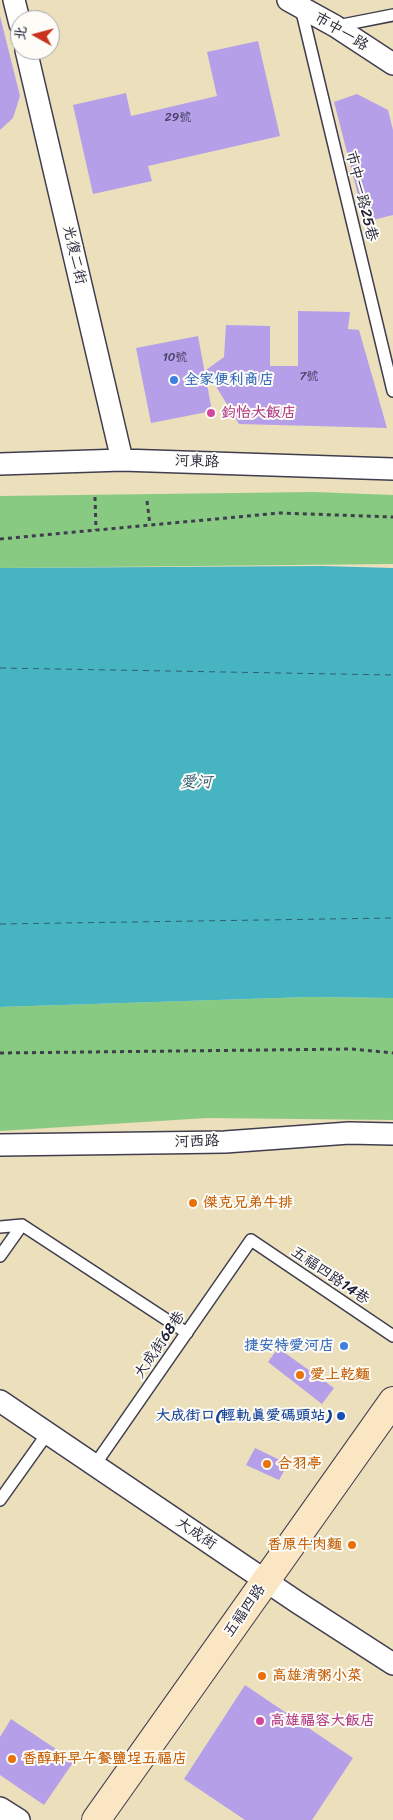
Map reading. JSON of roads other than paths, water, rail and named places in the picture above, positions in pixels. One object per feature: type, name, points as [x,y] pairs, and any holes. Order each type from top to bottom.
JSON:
[{"type":"street","name":"市中一路","points":[[294,4],[335,26],[393,64]]},
{"type":"street","name":"光復二街","points":[[28,60],[122,460]]},
{"type":"street","name":"河東路","points":[[0,464],[122,460],[393,468]]},
{"type":"street","name":"河西路","points":[[0,1146],[225,1142],[349,1133],[393,1134]]},
{"type":"street","name":"五福四路","points":[[96,1820],[393,1401]]},
{"type":"street","name":"大成街","points":[[0,1402],[393,1664]]},
{"type":"street","points":[[0,1808],[19,1820]]},
{"type":"lane","name":"市中一路25巷","points":[[294,4],[393,391]]},
{"type":"lane","points":[[335,26],[393,15]]},
{"type":"lane","points":[[0,1256],[22,1225]]},
{"type":"lane","points":[[0,1227],[22,1225],[187,1333]]},
{"type":"lane","name":"大成街68巷","points":[[94,1466],[251,1240]]},
{"type":"lane","name":"五福四路14巷","points":[[251,1240],[393,1336]]},
{"type":"lane","points":[[0,1500],[47,1434]]},
{"type":"water","name":"愛河","points":[[322,566],[393,568],[393,998],[310,997],[0,1007],[0,568]]},
{"type":"place","name":"全家便利商店","points":[[174,380]]},
{"type":"place","name":"鈞怡大飯店","points":[[211,413]]},
{"type":"place","name":"傑克兄弟牛排","points":[[193,1203]]},
{"type":"place","name":"捷安特愛河店","points":[[344,1346]]},
{"type":"place","name":"愛上乾麵","points":[[300,1375]]},
{"type":"place","name":"大成街口(輕軌真愛碼頭站)","points":[[341,1416]]},
{"type":"place","name":"合羽亭","points":[[267,1464]]},
{"type":"place","name":"香原牛肉麵","points":[[352,1545]]},
{"type":"place","name":"高雄清粥小菜","points":[[262,1676]]},
{"type":"place","name":"高雄福容大飯店","points":[[260,1721]]},
{"type":"place","name":"香醇軒早午餐鹽埕五福店","points":[[12,1759]]}]
